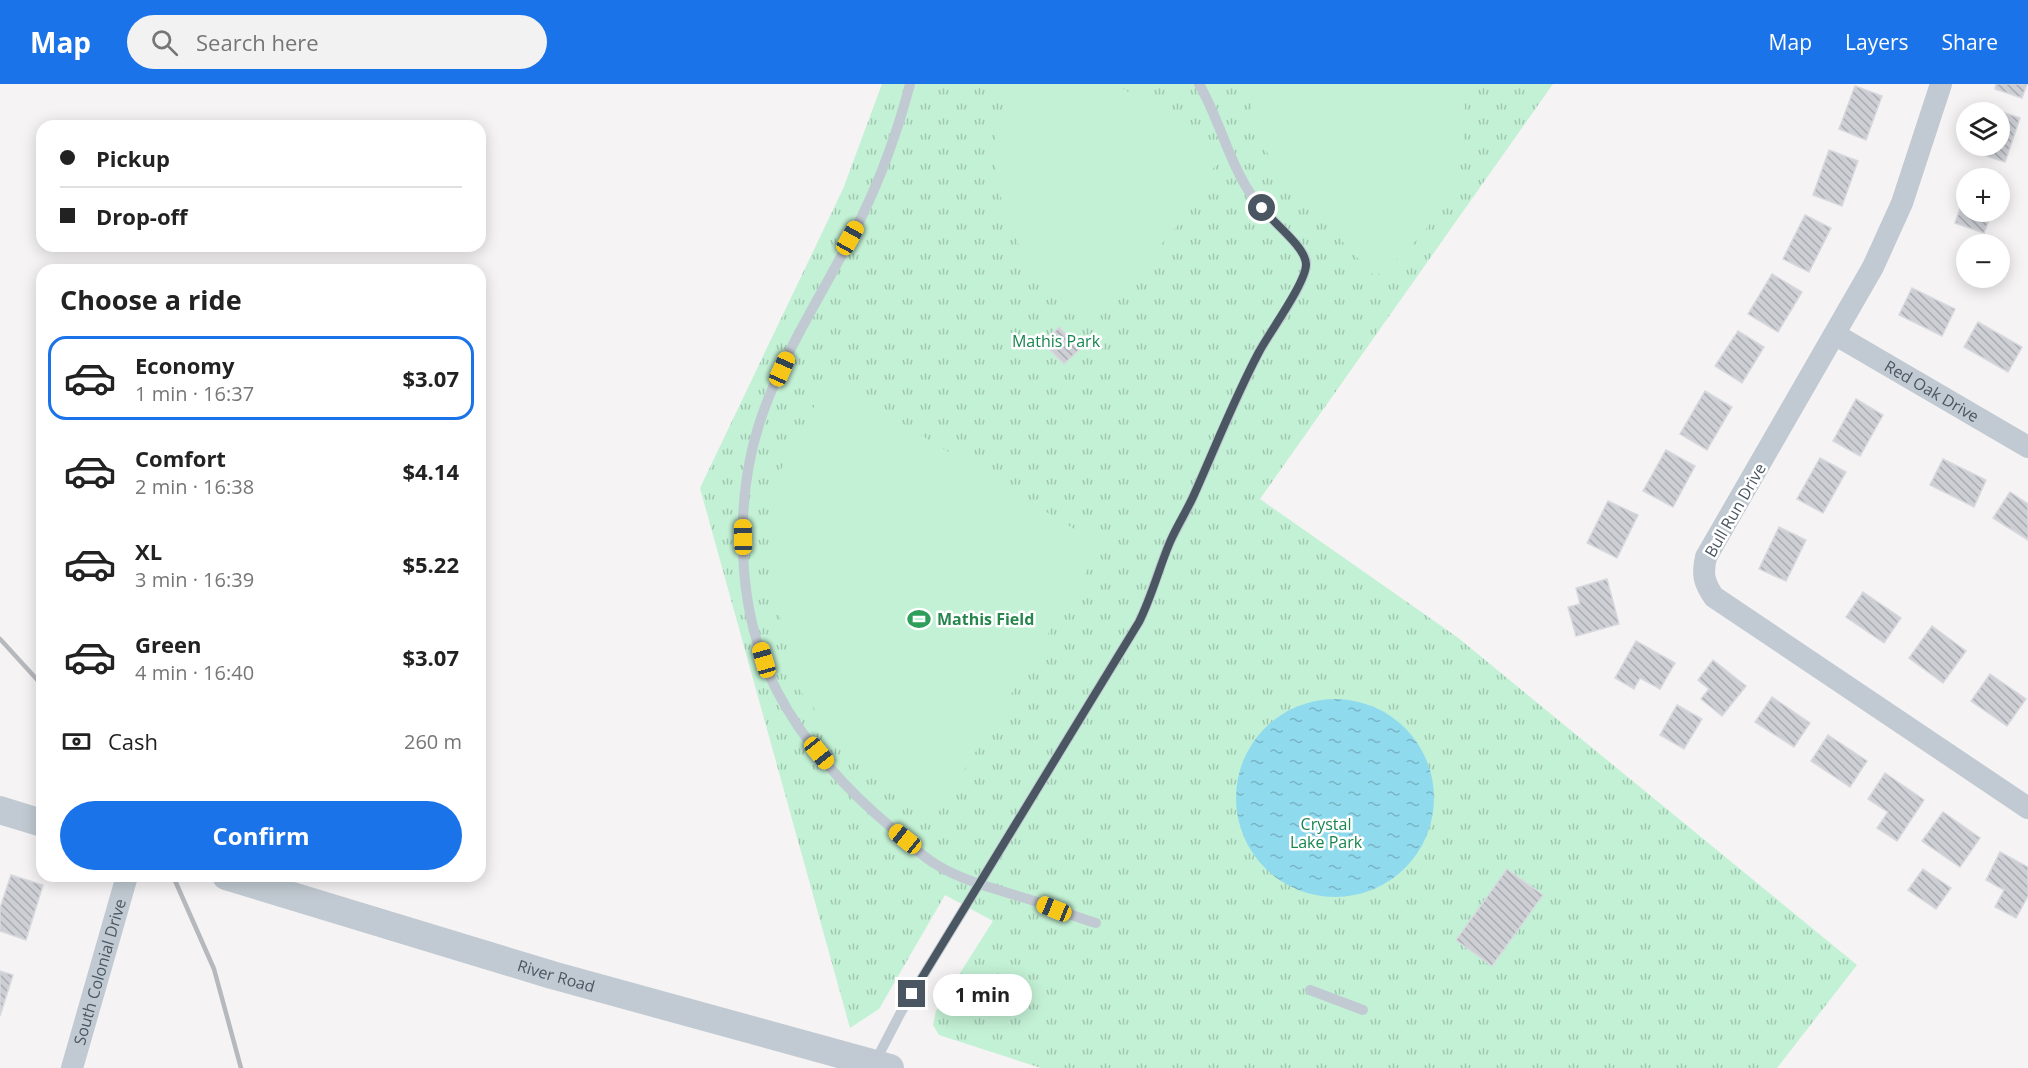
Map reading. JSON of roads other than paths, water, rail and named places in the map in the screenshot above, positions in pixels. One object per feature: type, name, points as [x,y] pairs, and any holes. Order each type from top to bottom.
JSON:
[{"type":"street","name":"Bull Run Drive","points":[[1941,84],[1902,203],[1873,267],[1836,335],[1706,557],[1703,571],[1706,585],[1714,597],[2028,808]]},
{"type":"street","name":"Red Oak Drive","points":[[1836,335],[2028,447]]},
{"type":"street","points":[[0,810],[36,821]]},
{"type":"street","name":"South Colonial Drive","points":[[72,1068],[125,882]]},
{"type":"street","name":"River Road","points":[[246,882],[552,975],[882,1066]]},
{"type":"lane","points":[[910,84],[897,132],[861,219],[800,330],[765,407],[750,459],[743,516],[743,558],[752,620],[776,690],[796,724],[843,782],[874,813],[937,865],[979,884],[1096,923]]},
{"type":"lane","points":[[882,1066],[901,1012],[1139,622],[1153,595],[1171,539],[1192,499],[1235,397],[1269,333],[1306,274],[1306,261],[1302,250],[1270,220],[1253,197],[1199,84]]},
{"type":"lane","points":[[1310,990],[1363,1010]]},
{"type":"water","points":[[1335,699],[1354,701],[1373,707],[1390,716],[1405,728],[1417,743],[1426,760],[1432,779],[1434,798],[1432,817],[1426,836],[1417,853],[1405,868],[1390,880],[1373,889],[1354,895],[1335,897],[1316,895],[1297,889],[1280,880],[1265,868],[1253,853],[1244,836],[1238,817],[1236,798],[1238,779],[1244,760],[1253,743],[1265,728],[1280,716],[1297,707],[1316,701]]},
{"type":"railway","points":[[0,639],[36,678]]},
{"type":"railway","points":[[176,882],[214,969],[241,1068]]},
{"type":"place","name":"Mathis Field","points":[[919,619]]},
{"type":"park label","name":"Mathis Park","points":[[1056,341]]},
{"type":"park label","name":"Crystal Lake Park","points":[[1326,833]]}]
